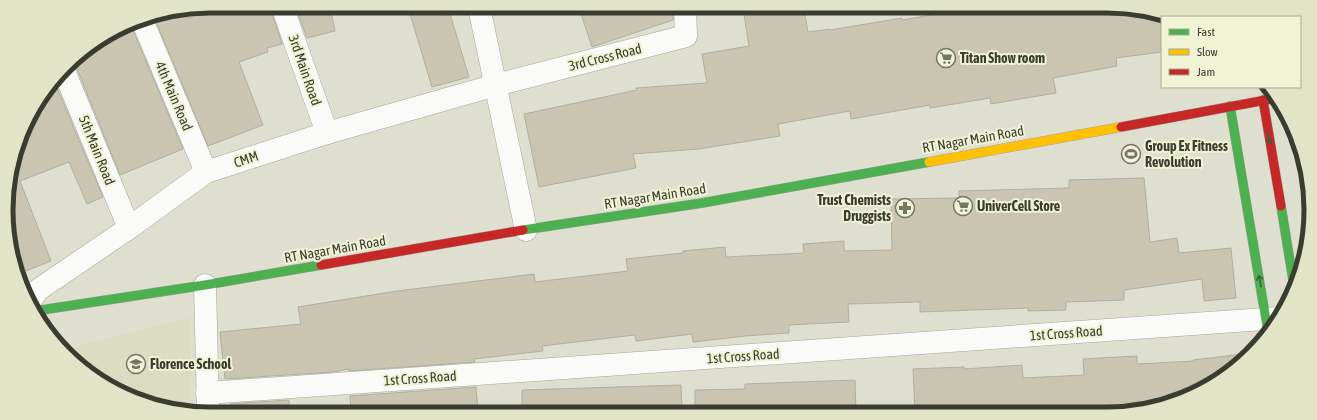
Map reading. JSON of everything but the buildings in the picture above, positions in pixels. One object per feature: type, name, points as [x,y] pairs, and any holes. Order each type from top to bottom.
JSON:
[{"type":"street","name":"3rd Main Road","points":[[284,13],[327,133]]},
{"type":"street","points":[[480,13],[526,230]]},
{"type":"street","name":"3rd Cross Road","points":[[496,85],[686,36],[686,13]]},
{"type":"street","name":"4th Main Road","points":[[144,24],[206,172]]},
{"type":"street","name":"5th Main Road","points":[[66,76],[129,228]]},
{"type":"street","name":"CMM","points":[[33,297],[38,290],[129,228],[206,172],[327,133],[496,85]]},
{"type":"street","name":"RT Nagar Main Road","points":[[40,309],[205,285],[526,230],[702,203],[1270,99]]},
{"type":"street","points":[[1263,100],[1292,277]]},
{"type":"street","points":[[1230,106],[1270,320]]},
{"type":"street","points":[[205,285],[207,402]]},
{"type":"street","name":"1st Cross Road","points":[[207,402],[1268,323]]},
{"type":"shaded area","name":"Florence School","points":[[190,317],[191,406],[147,397],[123,387],[111,381],[90,366],[70,348]]},
{"type":"traffic: fast","points":[[1230,106],[1267,325]]},
{"type":"traffic: fast","points":[[523,230],[702,203],[929,162]]},
{"type":"traffic: fast","points":[[1281,206],[1292,277]]},
{"type":"traffic: fast","points":[[40,310],[205,285],[321,265]]},
{"type":"traffic: slow","points":[[929,162],[1121,127]]},
{"type":"traffic: jam","points":[[1121,127],[1270,99]]},
{"type":"traffic: jam","points":[[1263,100],[1281,206]]},
{"type":"traffic: jam","points":[[321,265],[523,230]]},
{"type":"place","name":"Titan Show room","points":[[946,58]]},
{"type":"place","name":"Group Ex Fitness Revolution","points":[[1131,154]]},
{"type":"place","name":"UniverCell Store","points":[[963,206]]},
{"type":"place","name":"Trust Chemists Druggists","points":[[905,208]]},
{"type":"place","name":"Florence School","points":[[136,364]]}]
